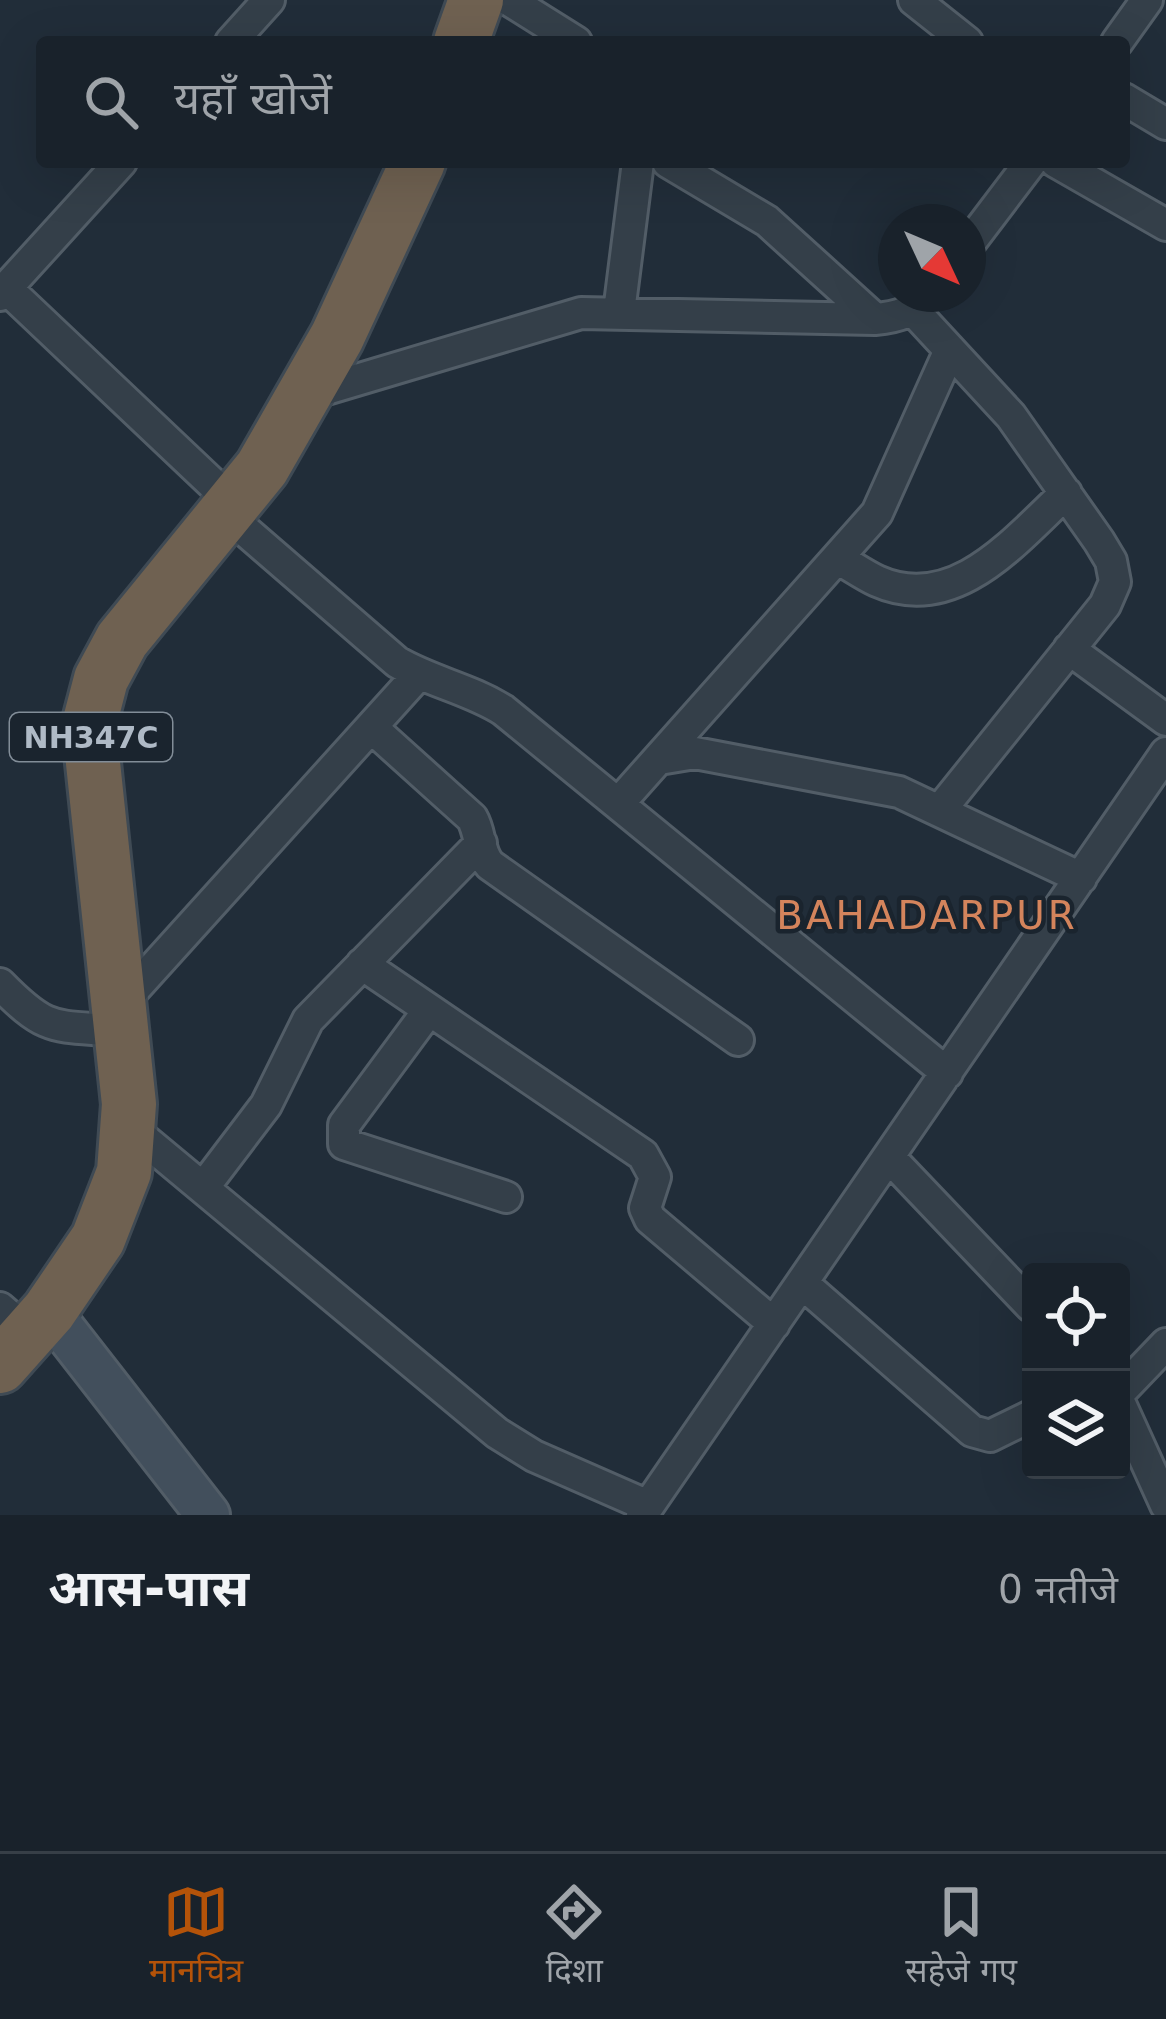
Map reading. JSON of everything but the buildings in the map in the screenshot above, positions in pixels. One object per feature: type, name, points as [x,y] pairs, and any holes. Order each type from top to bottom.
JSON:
[{"type":"highway","points":[[463,36],[476,0]]},
{"type":"highway","name":"NH347C","points":[[20,1330],[98,1239],[124,1172],[129,1103],[89,725],[101,679],[122,640],[262,468],[337,337],[415,168]]},
{"type":"main road","points":[[20,1330],[208,1515]]},
{"type":"street","points":[[236,36],[269,0]]},
{"type":"street","points":[[509,0],[567,36]]},
{"type":"street","points":[[914,0],[959,36]]},
{"type":"street","points":[[1124,36],[1150,13]]},
{"type":"street","points":[[1130,103],[1166,124]]},
{"type":"street","points":[[116,168],[3,291],[397,662],[503,710],[947,1073]]},
{"type":"street","points":[[620,312],[637,168]]},
{"type":"street","points":[[678,168],[767,221],[875,319]]},
{"type":"street","points":[[986,221],[1026,168]]},
{"type":"street","points":[[1066,168],[1166,225]]},
{"type":"street","points":[[303,396],[564,317],[620,312],[875,319],[905,312]]},
{"type":"street","points":[[928,312],[950,350],[1011,416],[1066,493],[1112,561],[1115,582],[1105,605],[940,809]]},
{"type":"street","points":[[618,804],[885,501],[950,350]]},
{"type":"street","points":[[837,558],[880,582],[908,590],[941,587],[985,567],[1066,493]]},
{"type":"street","points":[[1070,649],[1166,720]]},
{"type":"street","points":[[0,984],[47,1025],[119,1019],[418,674]]},
{"type":"street","points":[[371,727],[472,818],[483,857],[490,865],[738,1040]]},
{"type":"street","points":[[128,1125],[497,1433],[645,1510],[1166,753]]},
{"type":"street","points":[[659,759],[694,754],[899,792],[1081,878]]},
{"type":"street","points":[[203,1188],[266,1105],[308,1020],[481,843]]},
{"type":"street","points":[[362,964],[643,1155],[655,1177],[645,1208],[650,1219],[774,1324]]},
{"type":"street","points":[[429,1010],[344,1125],[344,1144],[506,1197]]},
{"type":"street","points":[[889,1157],[1022,1297]]},
{"type":"street","points":[[802,1283],[972,1431],[990,1436],[1022,1420]]},
{"type":"street","points":[[1130,1381],[1166,1345]]},
{"type":"street","points":[[1130,1426],[1166,1504]]},
{"type":"district","name":"BAHADARPUR","points":[[927,915]]}]
